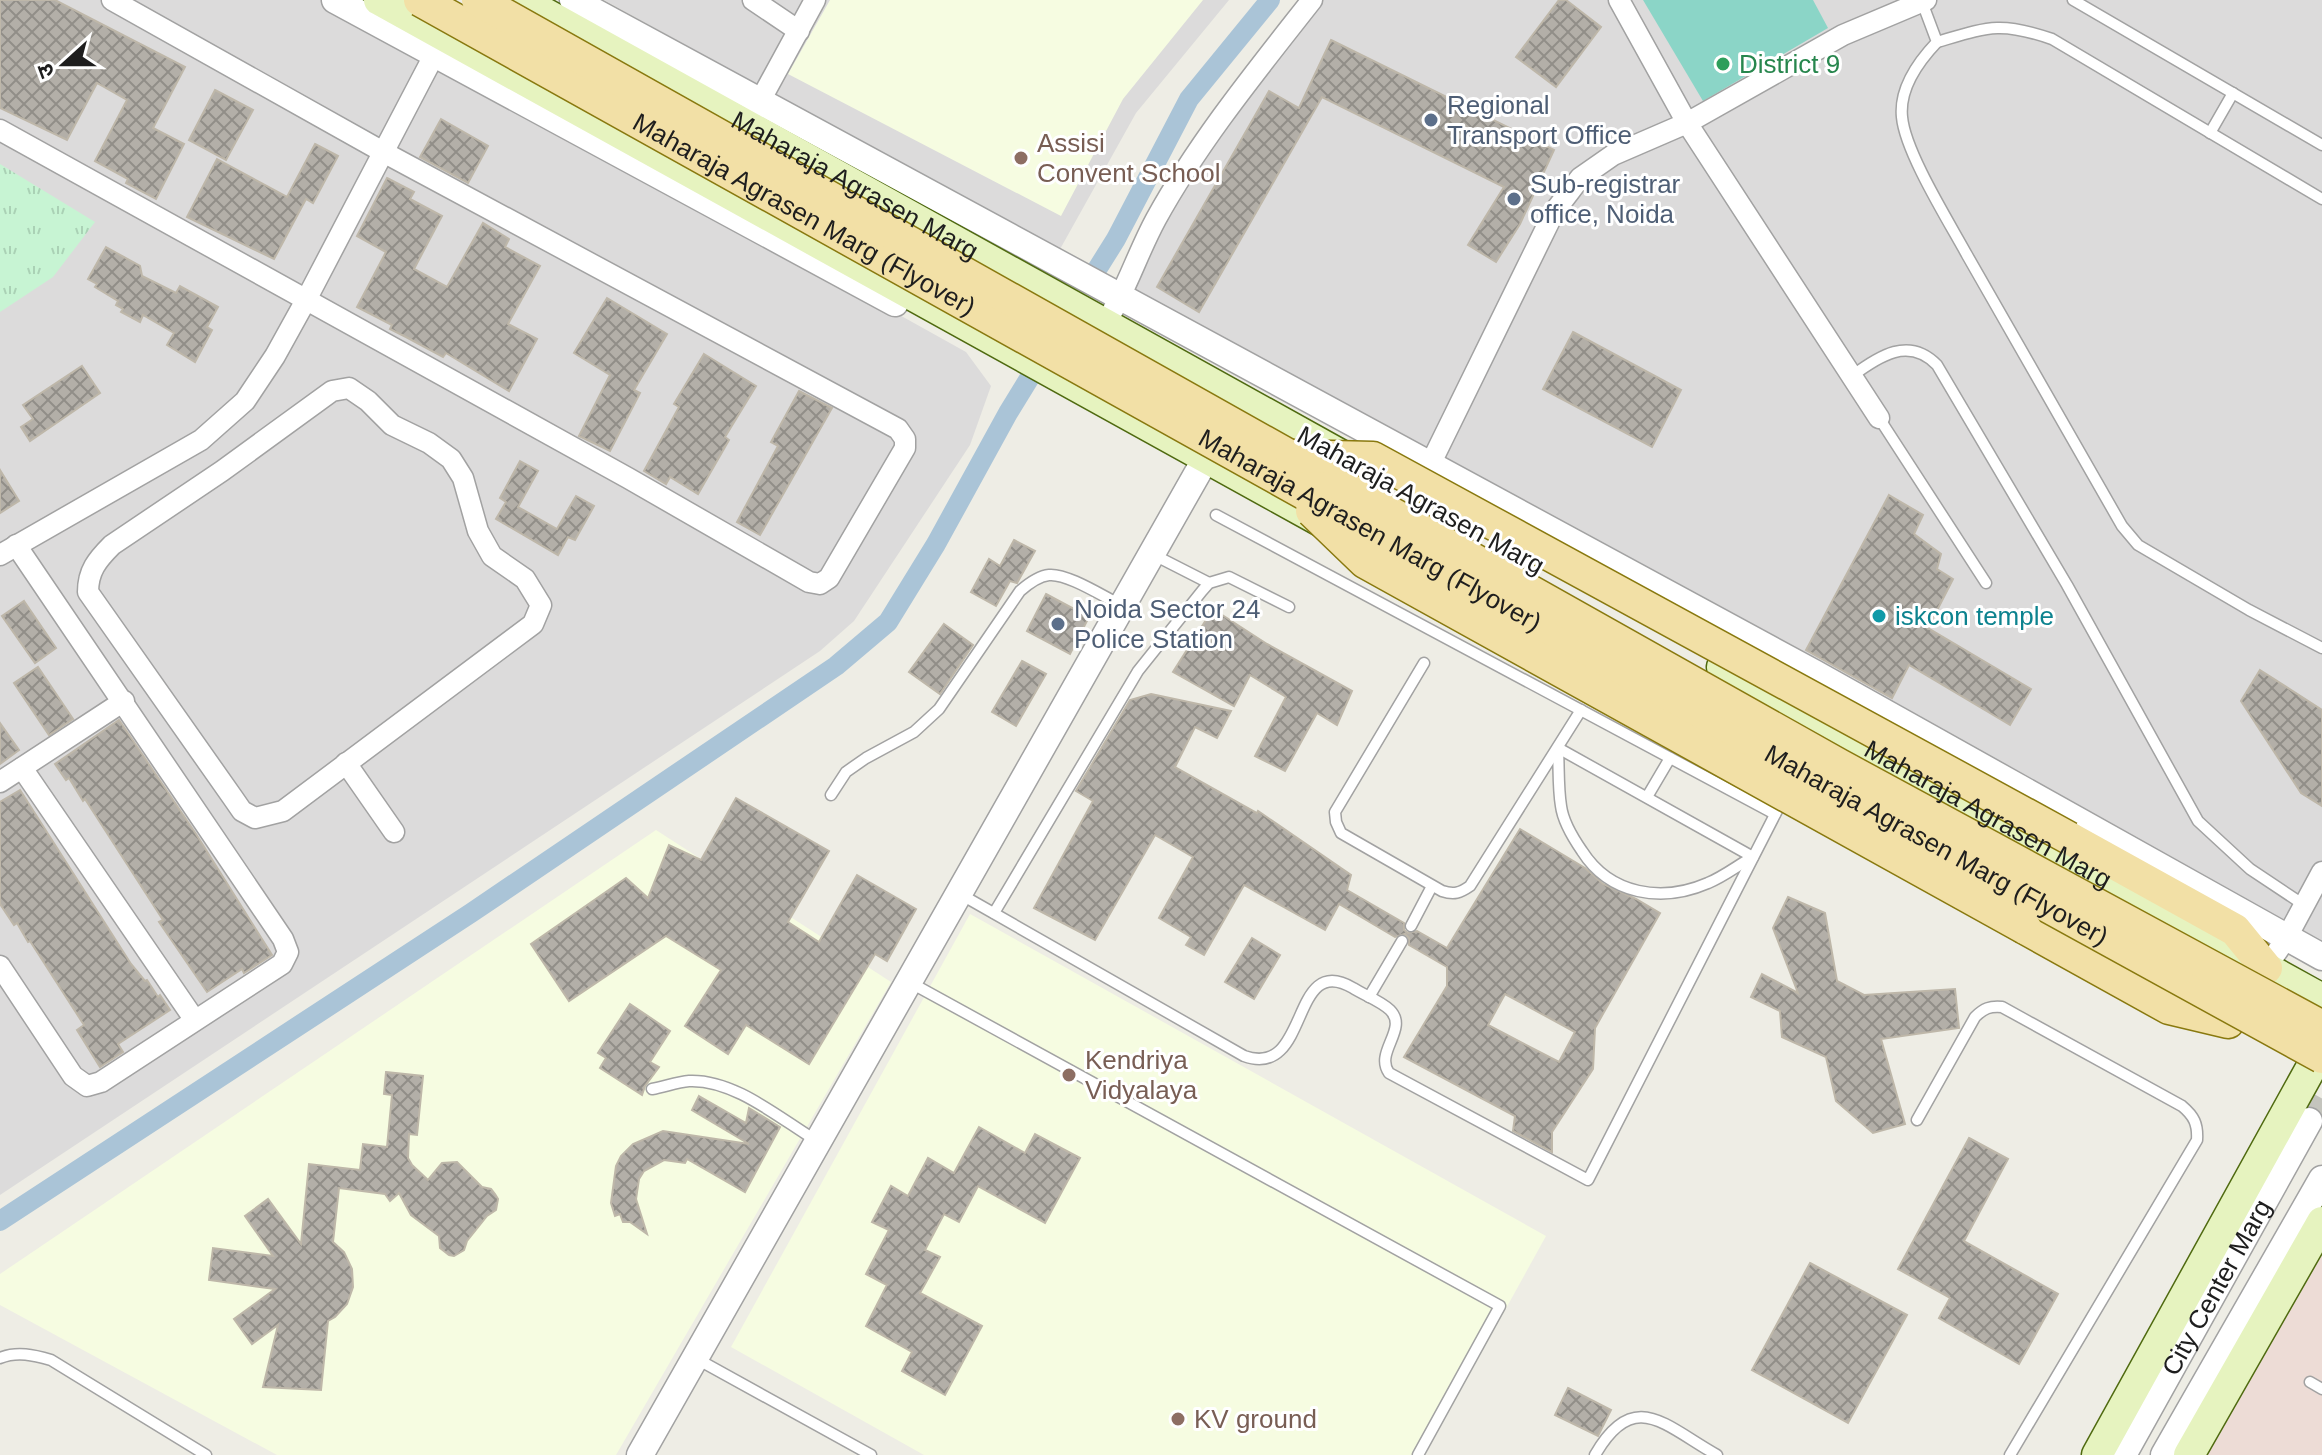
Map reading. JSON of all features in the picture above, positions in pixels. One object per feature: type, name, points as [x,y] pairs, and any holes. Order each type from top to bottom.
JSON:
[{"type":"main road","points":[[379,0],[440,45],[586,115],[1205,460],[1794,776],[2228,1022],[2318,1066],[2097,1455]]},
{"type":"main road","name":"Maharaja Agrasen Marg (Flyover)","points":[[420,0],[2322,1027]]},
{"type":"main road","name":"Maharaja Agrasen Marg (Flyover)","points":[[478,0],[2318,1066]]},
{"type":"main road","name":"Maharaja Agrasen Marg","points":[[521,0],[619,55],[753,114],[1104,324],[2322,999]]},
{"type":"main road","points":[[586,115],[619,55]]},
{"type":"main road","points":[[1283,467],[1373,458],[2235,930],[2266,968]]},
{"type":"main road","points":[[1283,467],[1365,562],[2169,1008],[2228,1022]]},
{"type":"main road","points":[[1994,889],[2019,831]]},
{"type":"main road","points":[[2189,1455],[2322,1222]]},
{"type":"street","points":[[0,130],[628,478],[809,582],[820,584],[829,578],[905,448],[905,439],[898,429],[385,153],[112,0]]},
{"type":"street","points":[[335,0],[440,45],[928,320],[966,325]]},
{"type":"street","points":[[573,0],[753,114],[1121,297],[1814,673],[2322,957]]},
{"type":"street","points":[[753,0],[799,31]]},
{"type":"street","points":[[753,114],[815,0]]},
{"type":"street","points":[[1104,324],[1121,297],[1155,220],[1179,181],[1232,103],[1312,0]]},
{"type":"street","points":[[1619,0],[1687,123],[1879,418]]},
{"type":"street","points":[[1415,496],[1554,212],[1580,178],[1613,155],[1687,123],[1817,48],[1924,1]]},
{"type":"street","points":[[0,966],[73,1076],[87,1086],[101,1082],[282,964],[288,952],[283,939],[124,701],[8,550],[204,438],[245,401],[275,356],[306,300],[440,45]]},
{"type":"street","points":[[349,388],[368,401],[392,425],[429,443],[451,459],[463,478],[478,531],[492,556],[525,579],[541,605],[533,624],[346,763],[283,811],[255,818],[242,811],[88,592],[88,576],[112,545],[332,391],[349,388]]},
{"type":"street","points":[[204,438],[226,468]]},
{"type":"street","points":[[640,1455],[1205,460]]},
{"type":"street","points":[[0,782],[124,701]]},
{"type":"street","points":[[346,763],[394,832]]},
{"type":"street","points":[[22,768],[194,1019]]},
{"type":"street","points":[[2266,968],[2287,937],[2322,872]]},
{"type":"street","name":"City Center Marg","points":[[2123,1455],[2309,1121]]},
{"type":"street","name":"City Center Marg","points":[[2164,1455],[2322,1179]]},
{"type":"lane","points":[[2073,0],[2322,145]]},
{"type":"lane","points":[[1924,1],[1937,42]]},
{"type":"lane","points":[[2322,199],[2052,39],[2019,28],[1988,27],[1937,42],[1924,56],[1903,94],[1902,118],[1908,142],[1946,217],[2122,526],[2138,545],[2249,610],[2322,648]]},
{"type":"lane","points":[[2210,133],[2233,93]]},
{"type":"lane","points":[[1852,376],[1874,360],[1902,350],[1925,353],[1937,365],[2067,585],[2198,821],[2250,869],[2304,905]]},
{"type":"lane","points":[[1879,418],[1986,583]]},
{"type":"lane","points":[[1216,515],[1775,814]]},
{"type":"lane","points":[[1152,554],[1209,583]]},
{"type":"lane","points":[[831,795],[846,772],[914,732],[939,709],[1020,591],[1033,580],[1049,575],[1065,578],[1123,606]]},
{"type":"lane","points":[[994,913],[1138,671],[1209,583],[1229,577],[1289,607]]},
{"type":"lane","points":[[1424,663],[1335,812],[1336,822],[1341,833],[1432,886],[1452,894],[1461,893],[1470,886],[1581,710]]},
{"type":"lane","points":[[1558,748],[1753,857]]},
{"type":"lane","points":[[1558,748],[1561,809],[1572,836],[1588,861],[1608,879],[1650,895],[1681,892],[1709,883],[1753,857]]},
{"type":"lane","points":[[1647,797],[1670,758]]},
{"type":"lane","points":[[960,894],[1244,1056],[1260,1062],[1282,1050],[1312,993],[1322,983],[1332,979],[1343,982],[1390,1010],[1396,1019],[1396,1028],[1384,1058],[1384,1066],[1389,1073],[1588,1180],[1788,789]]},
{"type":"lane","points":[[1411,926],[1432,886]]},
{"type":"lane","points":[[1369,997],[1402,941]]},
{"type":"lane","points":[[910,982],[1500,1306],[1418,1455]]},
{"type":"lane","points":[[1917,1120],[1975,1017],[1991,1006],[2002,1007],[2182,1106],[2192,1114],[2198,1126],[2197,1140],[2010,1455]]},
{"type":"lane","points":[[652,1089],[687,1081],[715,1083],[743,1096],[819,1142]]},
{"type":"lane","points":[[0,1358],[30,1354],[51,1360],[199,1454]]},
{"type":"lane","points":[[695,1358],[871,1455]]},
{"type":"lane","points":[[2310,1382],[2322,1389]]},
{"type":"lane","points":[[1595,1455],[1620,1422],[1637,1415],[1656,1421],[1717,1455]]},
{"type":"shaded area","points":[[0,0],[334,0],[966,352],[991,386],[970,445],[854,621],[820,651],[0,1195]]},
{"type":"shaded area","name":"Assisi Convent School","points":[[604,0],[1229,0],[1136,113],[1059,251]]},
{"type":"shaded area","name":"Assisi Convent School","points":[[830,0],[1203,0],[1123,99],[1061,216],[788,74]]},
{"type":"shaded area","points":[[1312,0],[2322,0],[2322,956],[1120,294],[1190,155]]},
{"type":"shaded area","name":"District 9","points":[[1643,0],[1813,0],[1828,28],[1703,101]]},
{"type":"shaded area","points":[[656,830],[891,982],[616,1455],[277,1455],[0,1305],[0,1274]]},
{"type":"shaded area","name":"Kendriya Vidyalaya","points":[[970,914],[1546,1236],[1425,1455],[924,1455],[731,1347]]},
{"type":"shaded area","points":[[2322,1246],[2322,1455],[2206,1455]]},
{"type":"green space","points":[[0,164],[95,222],[53,277],[0,312]]},
{"type":"building","points":[[0,0],[55,0],[185,67],[153,128],[184,144],[156,199],[95,161],[127,100],[97,83],[67,140],[0,108]]},
{"type":"building","points":[[1559,0],[1566,0],[1601,27],[1556,87],[1516,57]]},
{"type":"building","points":[[1331,40],[1554,150],[1520,224],[1496,262],[1468,245],[1504,187],[1322,97],[1199,312],[1157,287],[1269,91],[1299,108]]},
{"type":"building","points":[[215,90],[253,110],[226,160],[189,140]]},
{"type":"building","points":[[441,119],[488,146],[468,183],[420,157]]},
{"type":"building","points":[[315,144],[338,156],[313,203],[306,199],[274,259],[187,217],[217,159],[287,197]]},
{"type":"building","points":[[387,178],[414,192],[410,199],[442,216],[414,269],[447,287],[483,223],[509,239],[505,247],[540,266],[508,324],[537,339],[509,391],[446,353],[443,357],[390,329],[392,325],[357,307],[386,252],[357,236]]},
{"type":"building","points":[[106,247],[140,266],[142,276],[176,293],[180,286],[218,307],[207,327],[212,330],[195,362],[167,345],[174,333],[143,315],[140,322],[121,312],[123,309],[116,305],[118,301],[88,279]]},
{"type":"building","points":[[607,298],[667,334],[634,390],[640,393],[610,451],[579,436],[610,375],[574,353]]},
{"type":"building","points":[[1573,332],[1681,390],[1652,447],[1543,389]]},
{"type":"building","points":[[704,354],[756,386],[725,437],[729,440],[698,494],[670,477],[666,484],[644,471],[679,407],[674,404]]},
{"type":"building","points":[[82,366],[100,393],[30,441],[21,427],[33,419],[23,405]]},
{"type":"building","points":[[799,391],[832,408],[760,535],[737,522],[778,446],[771,442]]},
{"type":"building","points":[[520,461],[538,471],[518,507],[557,529],[576,496],[594,506],[575,540],[568,537],[558,555],[496,519],[506,502],[500,498]]},
{"type":"building","points":[[0,470],[19,501],[0,513]]},
{"type":"building","name":"iskcon temple","points":[[1889,495],[1923,515],[1914,534],[1941,554],[1937,569],[1953,579],[1928,628],[2031,689],[2010,725],[1909,665],[1892,698],[1806,650]]},
{"type":"building","points":[[1014,540],[1035,551],[1017,583],[1010,581],[996,606],[971,592],[989,559],[1000,566]]},
{"type":"building","name":"Noida Sector 24 Police Station","points":[[1046,594],[1089,617],[1070,654],[1027,631]]},
{"type":"building","points":[[24,601],[56,648],[35,663],[2,616]]},
{"type":"building","points":[[1213,609],[1267,644],[1352,691],[1337,725],[1317,713],[1285,771],[1255,756],[1286,697],[1250,675],[1234,706],[1173,672]]},
{"type":"building","points":[[944,624],[973,645],[940,694],[909,672]]},
{"type":"building","points":[[1022,661],[1046,674],[1016,726],[992,712]]},
{"type":"building","points":[[38,667],[73,719],[49,735],[14,683]]},
{"type":"building","points":[[2260,670],[2322,710],[2322,806],[2301,793],[2241,701]]},
{"type":"building","points":[[1151,694],[1231,711],[1217,738],[1195,727],[1175,767],[1258,811],[1351,875],[1347,890],[1404,923],[1404,930],[1408,933],[1417,931],[1447,948],[1520,829],[1585,868],[1603,884],[1660,913],[1595,1028],[1593,1069],[1552,1132],[1552,1152],[1513,1131],[1515,1116],[1404,1057],[1447,986],[1447,967],[1409,945],[1405,934],[1395,937],[1339,904],[1325,930],[1244,885],[1204,955],[1186,945],[1191,937],[1159,918],[1193,857],[1155,835],[1095,940],[1034,908],[1093,801],[1076,791],[1130,700]],"holes":[[[1505,994],[1575,1032],[1559,1062],[1488,1025]]]},
{"type":"building","points":[[119,720],[272,955],[244,973],[242,969],[207,992],[159,922],[163,920],[85,799],[83,801],[69,778],[66,780],[55,764]]},
{"type":"building","points":[[0,723],[19,750],[0,764]]},
{"type":"building","points":[[20,790],[131,964],[170,1010],[118,1044],[123,1052],[100,1067],[77,1030],[84,1025],[30,941],[0,904],[0,802]]},
{"type":"building","points":[[736,798],[829,851],[788,922],[819,942],[857,875],[916,909],[887,961],[875,954],[809,1064],[746,1025],[728,1054],[685,1026],[721,970],[666,936],[569,1001],[531,944],[626,878],[648,898],[669,845],[701,860]]},
{"type":"building","points":[[1788,897],[1825,913],[1837,981],[1864,995],[1955,989],[1959,1028],[1881,1039],[1905,1124],[1873,1133],[1836,1101],[1826,1057],[1782,1037],[1780,1011],[1751,997],[1762,974],[1798,993],[1773,928]]},
{"type":"building","points":[[1252,938],[1280,955],[1254,999],[1225,982]]},
{"type":"building","points":[[630,1004],[670,1031],[650,1062],[659,1067],[642,1095],[600,1068],[606,1058],[598,1053]]},
{"type":"building","points":[[386,1072],[423,1076],[417,1135],[409,1134],[408,1158],[412,1165],[428,1180],[442,1163],[457,1162],[482,1187],[491,1189],[498,1199],[496,1210],[487,1216],[467,1241],[464,1250],[454,1256],[440,1248],[439,1236],[411,1215],[399,1193],[390,1201],[385,1194],[339,1188],[333,1242],[344,1252],[352,1269],[353,1287],[347,1304],[328,1321],[321,1390],[263,1387],[278,1325],[252,1344],[234,1319],[275,1289],[209,1280],[213,1248],[273,1256],[245,1216],[268,1199],[301,1244],[309,1164],[360,1170],[363,1144],[387,1147],[392,1095],[384,1094]]},
{"type":"building","points":[[699,1096],[746,1123],[749,1108],[780,1127],[745,1192],[687,1159],[685,1163],[664,1160],[644,1171],[639,1179],[636,1199],[647,1234],[630,1222],[623,1222],[620,1214],[615,1216],[611,1203],[616,1166],[633,1144],[663,1131],[749,1144],[692,1110]]},
{"type":"building","points":[[979,1127],[1025,1153],[1035,1134],[1080,1158],[1045,1223],[978,1186],[959,1222],[944,1214],[925,1250],[940,1257],[920,1293],[982,1326],[945,1395],[902,1371],[912,1352],[866,1326],[887,1285],[866,1274],[889,1230],[872,1222],[891,1186],[908,1196],[928,1158],[954,1173]]},
{"type":"building","points":[[1969,1138],[2008,1159],[1964,1241],[2058,1294],[2019,1364],[1939,1318],[1950,1298],[1898,1269]]},
{"type":"building","points":[[1810,1263],[1907,1315],[1848,1423],[1752,1370]]},
{"type":"building","points":[[1568,1388],[1611,1410],[1598,1436],[1555,1415]]},
{"type":"waterway","points":[[1096,271],[1189,99],[1270,0]]},
{"type":"waterway","points":[[0,1221],[471,913],[836,666],[888,622],[1043,356]]},
{"type":"tunnel","points":[[2309,1121],[2322,1098]]},
{"type":"place","name":"District 9","points":[[1723,64]]},
{"type":"place","name":"Regional Transport Office","points":[[1431,120]]},
{"type":"place","name":"Assisi Convent School","points":[[1021,158]]},
{"type":"place","name":"Sub-registrar office, Noida","points":[[1514,199]]},
{"type":"place","name":"iskcon temple","points":[[1879,616]]},
{"type":"place","name":"Noida Sector 24 Police Station","points":[[1058,624]]},
{"type":"place","name":"Kendriya Vidyalaya","points":[[1069,1075]]},
{"type":"place","name":"KV ground","points":[[1178,1419]]}]
